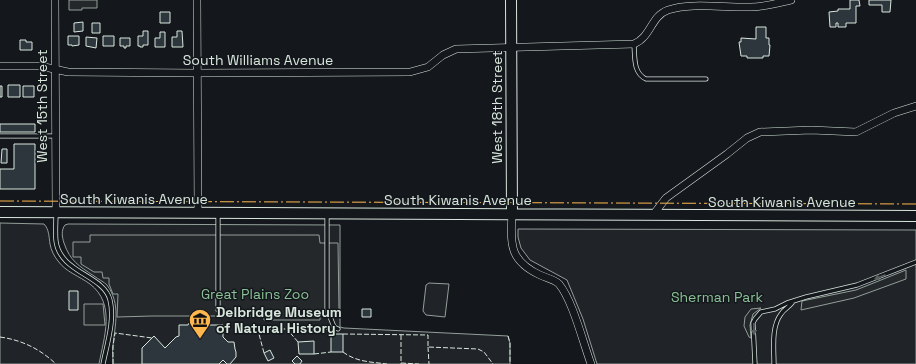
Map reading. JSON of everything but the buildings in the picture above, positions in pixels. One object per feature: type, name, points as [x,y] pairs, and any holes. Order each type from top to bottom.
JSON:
[{"type":"main road","name":"West 18th Street","points":[[511,0],[510,47],[512,214]]},
{"type":"main road","name":"South Kiwanis Avenue","points":[[0,212],[916,216]]},
{"type":"street","name":"West 15th Street","points":[[54,0],[56,212]]},
{"type":"street","points":[[197,0],[198,213]]},
{"type":"street","points":[[634,44],[643,39],[661,14],[670,9],[697,6],[753,7],[791,0]]},
{"type":"street","name":"South Williams Avenue","points":[[0,66],[40,66],[68,72],[410,72],[428,67],[443,55],[456,49],[634,44]]},
{"type":"street","points":[[652,215],[666,198],[747,138],[760,132],[811,130],[856,132],[894,113],[916,106]]},
{"type":"street","points":[[512,214],[510,235],[514,253],[520,262],[525,266],[558,283],[576,320],[590,364]]},
{"type":"lane","points":[[634,44],[635,65],[637,72],[646,79],[706,79]]},
{"type":"lane","points":[[0,136],[55,136]]},
{"type":"lane","points":[[56,212],[56,242],[62,256],[72,267],[104,288],[110,299],[112,312],[103,364]]},
{"type":"lane","points":[[218,213],[218,310]]},
{"type":"lane","points":[[326,214],[327,309],[334,327],[338,329]]},
{"type":"lane","points":[[755,364],[753,328],[755,318],[761,312],[775,309],[787,303],[857,286],[916,262]]},
{"type":"lane","points":[[774,364],[775,334],[778,319],[780,314],[792,303]]},
{"type":"green space","points":[[0,223],[44,224],[48,231],[52,251],[61,265],[90,284],[98,292],[106,311],[105,332],[99,364],[0,364]]},
{"type":"green space","name":"Great Plains Zoo","points":[[65,225],[340,225],[340,327],[508,336],[510,343],[510,364],[113,364],[113,347],[116,322],[116,307],[114,300],[107,285],[79,266],[72,259],[66,249],[62,234]]},
{"type":"green space","name":"Sherman Park","points":[[518,229],[916,230],[916,364],[597,364],[583,319],[567,280],[530,260],[521,248],[518,237]]},
{"type":"green space","points":[[429,283],[449,284],[445,317],[426,315],[423,311],[426,285]]},
{"type":"shaded area","points":[[69,0],[97,0],[97,8],[69,10]]},
{"type":"shaded area","points":[[90,235],[319,235],[320,243],[338,243],[339,312],[320,312],[320,320],[264,320],[263,314],[251,316],[117,317],[118,294],[113,294],[109,284],[109,278],[103,278],[102,272],[94,272],[81,264],[81,257],[73,257],[73,242],[90,242]]},
{"type":"shaded area","points":[[906,270],[906,279],[854,298],[801,310],[802,301],[856,290]]},
{"type":"shaded area","points":[[84,304],[103,304],[105,325],[84,325]]},
{"type":"shaded area","points":[[761,308],[753,314],[750,325],[751,338],[749,337],[744,326],[745,317],[751,309]]},
{"type":"fence","points":[[264,353],[259,334],[269,329],[287,329]]},
{"type":"fence","points":[[298,342],[287,329],[326,329],[331,334]]},
{"type":"fence","points":[[113,364],[115,333],[152,338]]},
{"type":"fence","points":[[343,334],[428,335],[428,347],[478,349],[484,352],[493,364]]},
{"type":"fence","points":[[401,335],[401,364]]},
{"type":"fence","points":[[508,336],[510,343],[510,364]]},
{"type":"fence","points":[[0,337],[16,340],[30,346],[44,354],[56,364]]},
{"type":"fence","points":[[428,347],[429,364]]},
{"type":"fence","points":[[314,354],[331,352]]},
{"type":"fence","points":[[343,352],[359,360],[387,364]]},
{"type":"fence","points":[[401,363],[419,364]]},
{"type":"power","points":[[0,201],[916,204]]},
{"type":"place","name":"Delbridge Museum of Natural History","points":[[200,340]]}]
